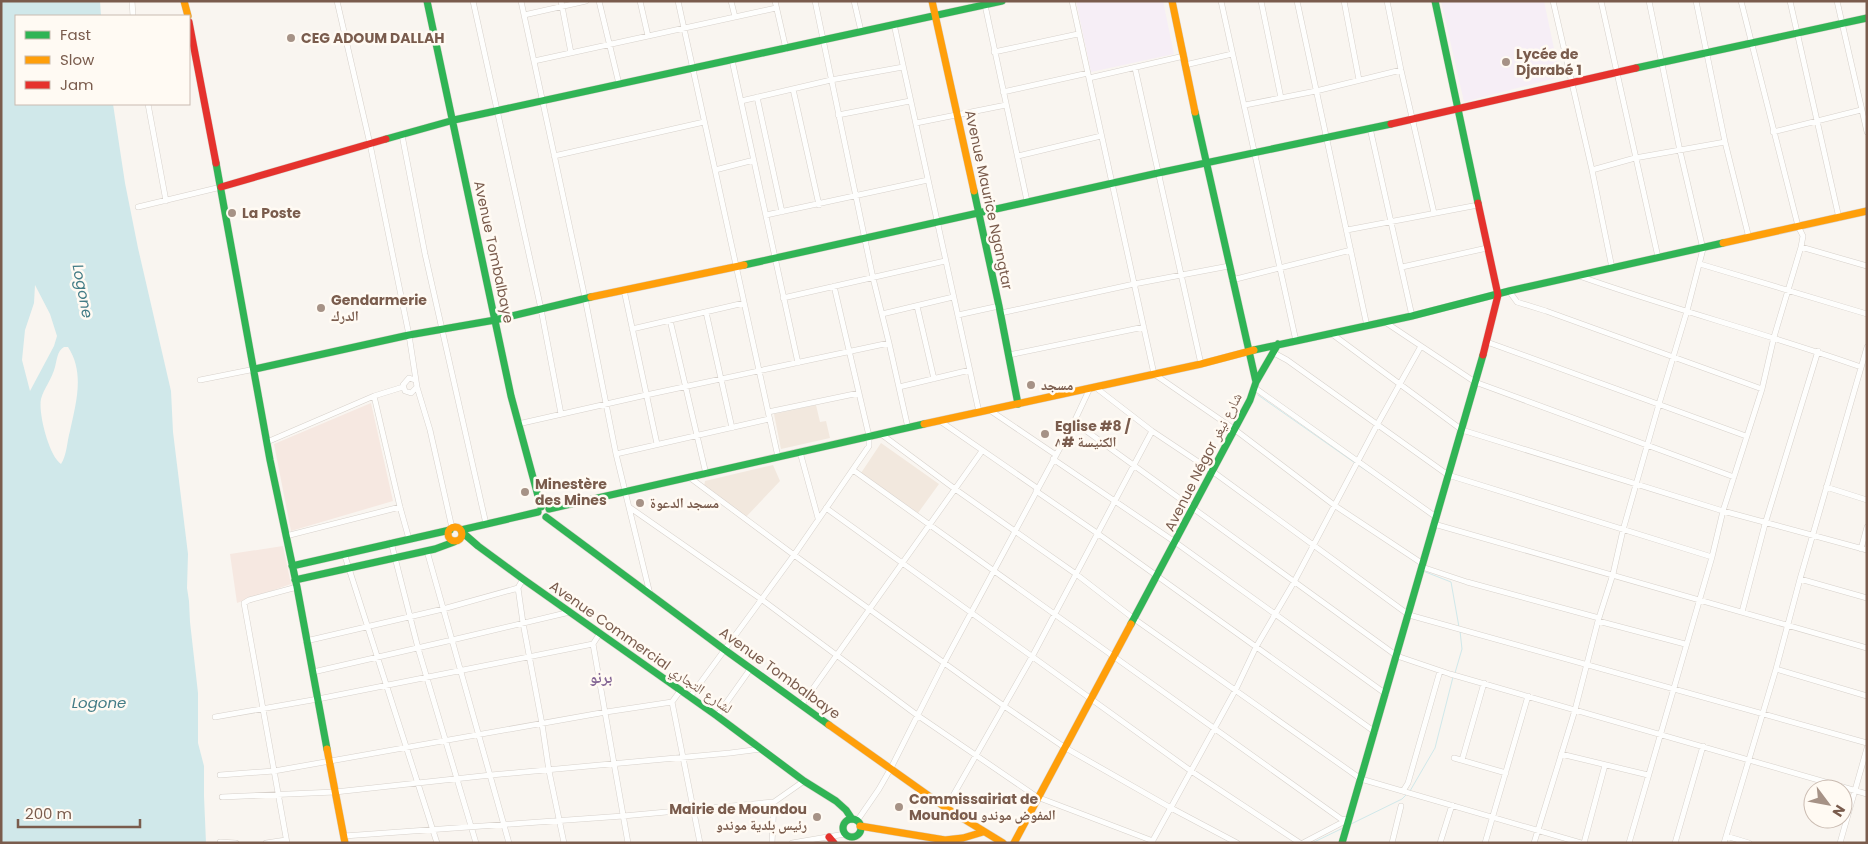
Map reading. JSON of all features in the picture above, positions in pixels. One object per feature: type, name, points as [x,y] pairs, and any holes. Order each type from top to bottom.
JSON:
[{"type":"street","points":[[132,1],[133,15]]},
{"type":"street","points":[[184,1],[188,15]]},
{"type":"street","points":[[337,1],[370,144],[409,336],[415,380],[430,430],[451,529],[449,538],[478,546]]},
{"type":"street","name":"Avenue Tombalbaye","points":[[427,1],[454,120],[495,320],[539,509]]},
{"type":"street","points":[[473,1],[541,309],[561,414]]},
{"type":"street","points":[[521,1],[585,298],[624,492],[650,594]]},
{"type":"street","points":[[524,15],[561,4],[586,1]]},
{"type":"street","points":[[599,1],[608,45],[619,84]]},
{"type":"street","points":[[640,1],[648,36]]},
{"type":"street","points":[[678,1],[778,457]]},
{"type":"street","points":[[731,1],[735,17]]},
{"type":"street","points":[[775,1],[786,49]]},
{"type":"street","points":[[815,1],[864,238],[908,428]]},
{"type":"street","points":[[854,1],[861,31]]},
{"type":"street","name":"Avenue Maurice Ngangtar","points":[[932,1],[1000,310],[1018,404]]},
{"type":"street","points":[[138,207],[221,186],[454,120],[1002,1]]},
{"type":"street","points":[[1072,1],[1154,374],[1234,430],[1334,505],[1423,566],[1477,584],[1685,644]]},
{"type":"street","name":"Avenue Négor شارع نيغر","points":[[1014,843],[1156,575],[1176,542],[1255,385],[1205,163],[1172,1]]},
{"type":"street","points":[[1261,1],[1281,98]]},
{"type":"street","points":[[1297,1],[1367,326]]},
{"type":"street","points":[[1344,1],[1359,80]]},
{"type":"street","points":[[1387,1],[1434,212]]},
{"type":"street","points":[[1342,843],[1462,430],[1498,295],[1435,1]]},
{"type":"street","points":[[1553,1],[1573,84],[1612,268]]},
{"type":"street","points":[[1602,1],[1658,257]]},
{"type":"street","points":[[1534,843],[1575,710],[1598,619],[1613,574],[1623,530],[1687,311],[1703,249],[1680,150],[1650,1]]},
{"type":"street","points":[[1696,1],[1725,142],[1749,238]]},
{"type":"street","points":[[1629,843],[1685,644],[1712,557],[1723,511],[1762,389],[1774,337],[1801,247],[1802,236],[1773,132],[1741,1]]},
{"type":"street","points":[[1790,1],[1839,218]]},
{"type":"street","points":[[1837,1],[1867,132]]},
{"type":"street","points":[[1222,2],[1296,341]]},
{"type":"street","points":[[561,4],[571,53]]},
{"type":"street","points":[[985,5],[1027,201]]},
{"type":"street","points":[[534,61],[776,8]]},
{"type":"street","points":[[200,380],[495,320],[585,298],[1112,184],[1158,172],[1412,120],[1618,72],[1867,18]]},
{"type":"street","points":[[894,24],[979,412]]},
{"type":"street","points":[[190,27],[255,369],[267,442],[296,583],[344,839],[774,802],[804,781]]},
{"type":"street","points":[[994,52],[1078,34]]},
{"type":"street","points":[[1185,65],[1232,54]]},
{"type":"street","points":[[1003,92],[1135,68],[1184,56]]},
{"type":"street","points":[[732,60],[798,363]]},
{"type":"street","points":[[741,100],[830,80],[903,67]]},
{"type":"street","points":[[1135,68],[1201,364]]},
{"type":"street","points":[[1245,105],[1316,91],[1401,70]]},
{"type":"street","points":[[793,89],[819,205]]},
{"type":"street","points":[[757,97],[782,212]]},
{"type":"street","points":[[838,115],[910,100]]},
{"type":"street","points":[[148,105],[166,201]]},
{"type":"street","points":[[916,124],[1006,105]]},
{"type":"street","points":[[1773,132],[1862,110]]},
{"type":"street","points":[[554,156],[704,122]]},
{"type":"street","points":[[1370,128],[1412,316]]},
{"type":"street","points":[[402,135],[423,245],[486,524]]},
{"type":"street","points":[[1018,156],[1102,136]]},
{"type":"street","points":[[1592,170],[1635,158],[1725,142]]},
{"type":"street","points":[[715,170],[754,160]]},
{"type":"street","points":[[766,215],[928,180]]},
{"type":"street","points":[[1347,230],[1478,205]]},
{"type":"street","points":[[462,531],[545,506],[549,509],[869,436],[1201,364],[1278,344],[1386,322],[1509,291],[1867,211]]},
{"type":"street","points":[[1801,247],[1867,266]]},
{"type":"street","points":[[1402,267],[1487,248]]},
{"type":"street","points":[[1232,280],[1351,250]]},
{"type":"street","points":[[783,298],[945,261]]},
{"type":"street","points":[[1700,264],[1867,314]]},
{"type":"street","points":[[958,315],[1000,310],[1229,266]]},
{"type":"street","points":[[1578,276],[1861,366]]},
{"type":"street","points":[[690,697],[794,555],[869,446],[869,436],[834,286]]},
{"type":"street","points":[[624,290],[657,444]]},
{"type":"street","points":[[1509,291],[1517,302],[1762,389]]},
{"type":"street","points":[[882,314],[953,297]]},
{"type":"street","points":[[632,329],[744,303]]},
{"type":"street","points":[[918,306],[934,379]]},
{"type":"street","points":[[706,312],[732,428]]},
{"type":"street","points":[[670,320],[706,474]]},
{"type":"street","points":[[1386,322],[1475,382],[1734,477]]},
{"type":"street","points":[[1008,355],[1144,327]]},
{"type":"street","points":[[1332,334],[1462,430],[1765,524],[1867,550]]},
{"type":"street","points":[[1487,342],[1746,436]]},
{"type":"street","points":[[518,424],[889,343]]},
{"type":"street","points":[[1278,344],[1255,385],[1435,520],[1699,600],[1867,648]]},
{"type":"street","points":[[629,507],[761,600],[917,715],[1037,797],[1153,842],[1236,689],[1256,647],[1294,582],[1377,425],[1422,346]]},
{"type":"street","points":[[1724,843],[1776,669],[1812,536],[1867,347]]},
{"type":"street","points":[[1742,612],[1765,524],[1818,351]]},
{"type":"street","points":[[1274,352],[1448,475],[1712,557]]},
{"type":"street","points":[[899,387],[970,370]]},
{"type":"street","points":[[267,442],[374,396],[403,387],[409,378],[415,380]]},
{"type":"street","points":[[403,387],[409,393],[415,391],[417,387]]},
{"type":"street","points":[[792,843],[847,838],[858,834],[857,822],[891,768],[944,663],[1093,387]]},
{"type":"street","points":[[1093,387],[1152,431],[1212,471],[1409,615],[1867,743]]},
{"type":"street","points":[[768,412],[859,393]]},
{"type":"street","points":[[374,396],[400,507],[410,539]]},
{"type":"street","points":[[990,410],[1386,694]]},
{"type":"street","points":[[616,454],[769,419]]},
{"type":"street","points":[[940,421],[1375,732]]},
{"type":"street","points":[[1074,422],[1397,656],[1450,674],[1867,794]]},
{"type":"street","points":[[946,808],[1055,615],[1132,465],[1152,431]]},
{"type":"street","points":[[881,434],[955,489],[1076,574],[1133,618],[1361,779],[1583,843],[1605,765]]},
{"type":"street","points":[[802,704],[982,451]]},
{"type":"street","points":[[800,452],[818,518]]},
{"type":"street","points":[[853,470],[1214,729],[1348,820]]},
{"type":"street","points":[[689,477],[794,555],[1064,747],[1237,843]]},
{"type":"street","points":[[1826,487],[1867,500]]},
{"type":"street","points":[[286,536],[400,507]]},
{"type":"street","points":[[826,508],[1032,655],[1090,699],[1191,770],[1302,843],[1348,820]]},
{"type":"street","points":[[539,509],[540,517],[546,517],[549,514],[549,509]]},
{"type":"street","name":"Avenue Tombalbaye","points":[[546,517],[725,650],[946,808],[1003,843]]},
{"type":"street","points":[[292,566],[457,527],[462,531]]},
{"type":"street","points":[[1860,549],[1867,527]]},
{"type":"street","points":[[266,843],[286,841],[244,603],[296,583],[350,568],[426,551],[456,541],[462,536],[462,531]]},
{"type":"street","name":"Avenue Commercial لشارع التجاري","points":[[462,531],[478,546],[523,580],[717,716],[804,781],[836,801],[857,822]]},
{"type":"street","points":[[392,542],[418,648],[476,843]]},
{"type":"street","points":[[426,551],[509,843]]},
{"type":"street","points":[[344,553],[369,626],[437,843]]},
{"type":"street","points":[[1800,579],[1867,598]]},
{"type":"street","points":[[523,580],[518,588],[523,623],[549,771],[564,843]]},
{"type":"street","points":[[306,641],[443,609],[518,588]]},
{"type":"street","points":[[313,672],[570,612]]},
{"type":"street","points":[[600,633],[593,644],[628,843]]},
{"type":"street","points":[[214,717],[593,644]]},
{"type":"street","points":[[717,716],[750,668]]},
{"type":"street","points":[[1776,669],[1867,696]]},
{"type":"street","points":[[1404,792],[1440,671]]},
{"type":"street","points":[[1462,760],[1484,683]]},
{"type":"street","points":[[220,775],[274,770],[672,702],[680,691]]},
{"type":"street","points":[[1485,843],[1528,696]]},
{"type":"street","points":[[672,702],[700,843]]},
{"type":"street","points":[[1675,843],[1703,746]]},
{"type":"street","points":[[1840,843],[1867,748]]},
{"type":"street","points":[[222,797],[335,792],[761,749]]},
{"type":"street","points":[[1561,754],[1648,775]]},
{"type":"street","points":[[1454,758],[1506,773]]},
{"type":"street","points":[[772,843],[774,802]]},
{"type":"street","points":[[1440,843],[1452,805]]},
{"type":"street","points":[[1392,843],[1402,806]]},
{"type":"street","points":[[847,838],[844,824],[846,821],[857,822],[931,841],[963,838],[983,832]]},
{"type":"street","points":[[1726,836],[1749,843]]},
{"type":"street","points":[[220,842],[236,843]]},
{"type":"shaded area","points":[[1076,1],[1163,1],[1174,54],[1091,72]]},
{"type":"shaded area","name":"Lycée de Djarabé 1","points":[[1441,1],[1544,1],[1560,77],[1464,102]]},
{"type":"shaded area","points":[[371,403],[393,501],[291,531],[274,444]]},
{"type":"shaded area","points":[[816,405],[820,422],[826,421],[830,438],[781,449],[774,414]]},
{"type":"shaded area","points":[[881,443],[939,484],[918,513],[861,473]]},
{"type":"shaded area","points":[[773,465],[780,481],[746,517],[704,486],[705,481]]},
{"type":"shaded area","points":[[283,546],[291,584],[237,603],[230,554]]},
{"type":"water","name":"Logone","points":[[1,1],[100,1],[101,15],[15,15],[15,105],[113,105],[125,183],[138,248],[171,391],[173,432],[188,554],[187,588],[198,693],[198,743],[204,766],[206,843],[1,843]],"holes":[[[35,285],[50,314],[57,336],[54,346],[30,391],[22,360],[25,330],[34,303]],[[64,347],[68,347],[76,367],[78,388],[66,452],[61,464],[52,452],[45,434],[41,414],[41,399],[54,371],[59,353]]]},
{"type":"waterway","points":[[1258,395],[1355,463]]},
{"type":"waterway","points":[[1358,465],[1373,475]]},
{"type":"waterway","points":[[1423,571],[1451,582],[1459,627]]},
{"type":"waterway","points":[[1455,673],[1462,649],[1460,631]]},
{"type":"waterway","points":[[1410,791],[1435,748],[1453,677]]},
{"type":"waterway","points":[[1351,824],[1402,799],[1407,794]]},
{"type":"waterway","points":[[1312,843],[1343,828]]},
{"type":"traffic: fast","points":[[427,1],[511,396],[541,507]]},
{"type":"traffic: fast","points":[[386,139],[454,120],[1002,1]]},
{"type":"traffic: fast","points":[[1435,1],[1478,203]]},
{"type":"traffic: fast","points":[[1636,68],[1867,18]]},
{"type":"traffic: fast","points":[[1131,624],[1250,400],[1256,382],[1195,112]]},
{"type":"traffic: fast","points":[[744,265],[1158,173],[1391,124]]},
{"type":"traffic: fast","points":[[216,163],[270,460],[297,587],[327,749]]},
{"type":"traffic: fast","points":[[974,191],[1018,404]]},
{"type":"traffic: fast","points":[[1254,350],[1412,316],[1509,291],[1723,243]]},
{"type":"traffic: fast","points":[[255,369],[409,335],[495,320],[591,297]]},
{"type":"traffic: fast","points":[[1256,382],[1278,344]]},
{"type":"traffic: fast","points":[[1342,843],[1483,355]]},
{"type":"traffic: fast","points":[[549,509],[924,424]]},
{"type":"traffic: fast","points":[[461,530],[538,512]]},
{"type":"traffic: fast","points":[[546,517],[829,725]]},
{"type":"traffic: fast","points":[[292,566],[450,530]]},
{"type":"traffic: fast","points":[[462,532],[523,579],[717,716],[804,781],[836,801],[852,819]]},
{"type":"traffic: fast","points":[[295,580],[435,549],[454,542]]},
{"type":"traffic: fast","points":[[852,819],[858,822],[861,828],[858,834],[852,837],[846,834],[843,828],[846,822],[852,819]]},
{"type":"traffic: slow","points":[[184,1],[188,15]]},
{"type":"traffic: slow","points":[[932,1],[974,191]]},
{"type":"traffic: slow","points":[[1172,1],[1195,112]]},
{"type":"traffic: slow","points":[[1723,243],[1867,211]]},
{"type":"traffic: slow","points":[[591,297],[744,265]]},
{"type":"traffic: slow","points":[[924,424],[1201,364],[1254,350]]},
{"type":"traffic: slow","points":[[452,527],[458,527],[462,534],[458,541],[452,541],[448,537],[448,531],[452,527]]},
{"type":"traffic: slow","points":[[1014,843],[1131,624]]},
{"type":"traffic: slow","points":[[829,725],[946,808],[1003,843]]},
{"type":"traffic: slow","points":[[327,749],[345,843]]},
{"type":"traffic: slow","points":[[860,826],[945,840],[963,838],[983,832]]},
{"type":"traffic: jam","points":[[190,27],[216,163]]},
{"type":"traffic: jam","points":[[1391,124],[1636,68]]},
{"type":"traffic: jam","points":[[221,187],[386,139]]},
{"type":"traffic: jam","points":[[1478,203],[1498,295],[1483,355]]},
{"type":"traffic: jam","points":[[829,837],[834,843]]},
{"type":"place","name":"CEG ADOUM DALLAH","points":[[291,38]]},
{"type":"place","name":"Lycée de Djarabé 1","points":[[1506,62]]},
{"type":"place","name":"La Poste","points":[[232,213]]},
{"type":"place","name":"Gendarmerie الدرك","points":[[321,308]]},
{"type":"place","name":"مسجد","points":[[1031,385]]},
{"type":"place","name":"Eglise #8 / الكنيسة #٨","points":[[1045,434]]},
{"type":"place","name":"Minestère des Mines","points":[[525,492]]},
{"type":"place","name":"مسجد الدعوة","points":[[640,503]]},
{"type":"place","name":"Commissairiat de Moundou المفوض موندو","points":[[899,807]]},
{"type":"place","name":"Mairie de Moundou رئيس بلدية موندو","points":[[817,817]]},
{"type":"district","name":"برنو","points":[[601,677]]}]
